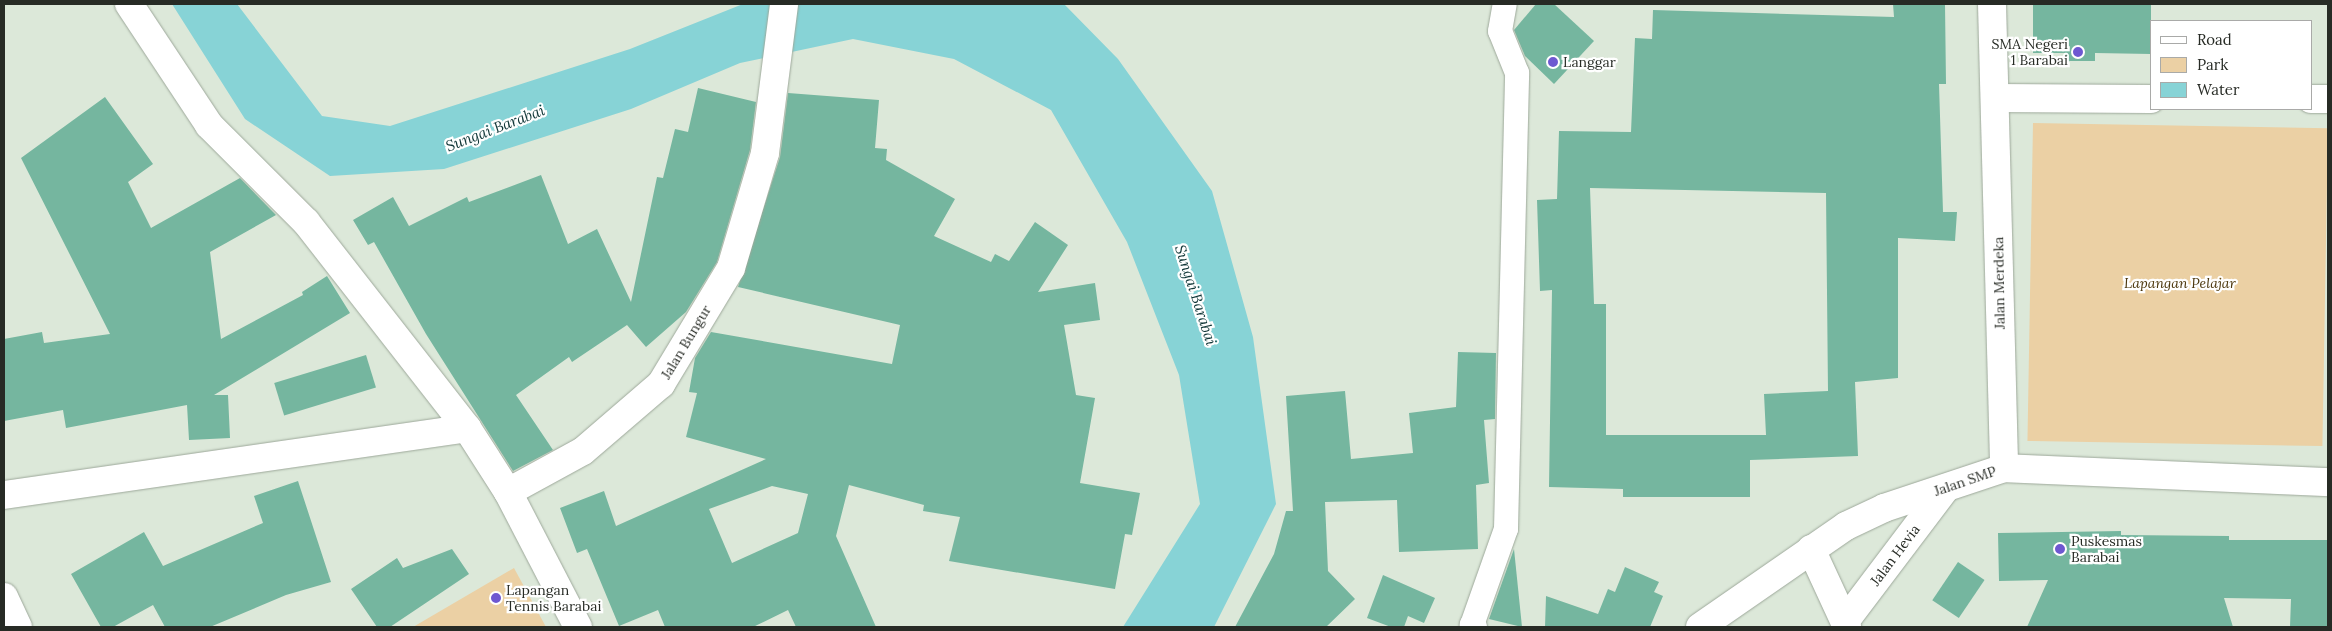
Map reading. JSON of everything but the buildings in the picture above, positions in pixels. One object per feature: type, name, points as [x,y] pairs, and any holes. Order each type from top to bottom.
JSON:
[{"type":"street","points":[[129,4],[209,125],[306,222],[467,428],[508,492],[578,627]]},
{"type":"street","name":"Jalan Bungur","points":[[508,492],[583,451],[661,384],[731,268],[765,153],[784,4]]},
{"type":"street","points":[[1475,627],[1472,624],[1506,529],[1517,73],[1500,31],[1505,4]]},
{"type":"street","name":"Jalan Merdeka","points":[[1992,4],[2004,468]]},
{"type":"street","points":[[1995,98],[2150,99]]},
{"type":"street","points":[[2312,99],[2328,99]]},
{"type":"street","points":[[4,495],[467,428]]},
{"type":"street","name":"Jalan SMP","points":[[1700,627],[1811,549],[1884,508],[2004,468],[2328,482]]},
{"type":"street","name":"Jalan Hevia","points":[[1811,549],[1847,624],[1945,489]]},
{"type":"street","points":[[4,597],[18,627]]},
{"type":"green space","name":"Lapangan Pelajar","points":[[2033,123],[2328,128],[2322,446],[2027,441]]},
{"type":"green space","name":"Lapangan Tennis Barabai","points":[[514,568],[546,627],[413,627]]},
{"type":"water","name":"Sungai Barabai","points":[[172,4],[237,4],[322,116],[390,126],[630,49],[743,4],[1064,4],[1118,59],[1212,191],[1253,337],[1276,504],[1214,627],[1123,627],[1200,504],[1179,375],[1127,242],[1051,110],[954,59],[853,39],[740,63],[631,109],[444,169],[330,176],[245,119]]},
{"type":"place","name":"SMA Negeri 1 Barabai","points":[[2078,52]]},
{"type":"place","name":"Langgar","points":[[1553,62]]},
{"type":"place","name":"Puskesmas Barabai","points":[[2060,549]]},
{"type":"place","name":"Lapangan Tennis Barabai","points":[[496,598]]}]
